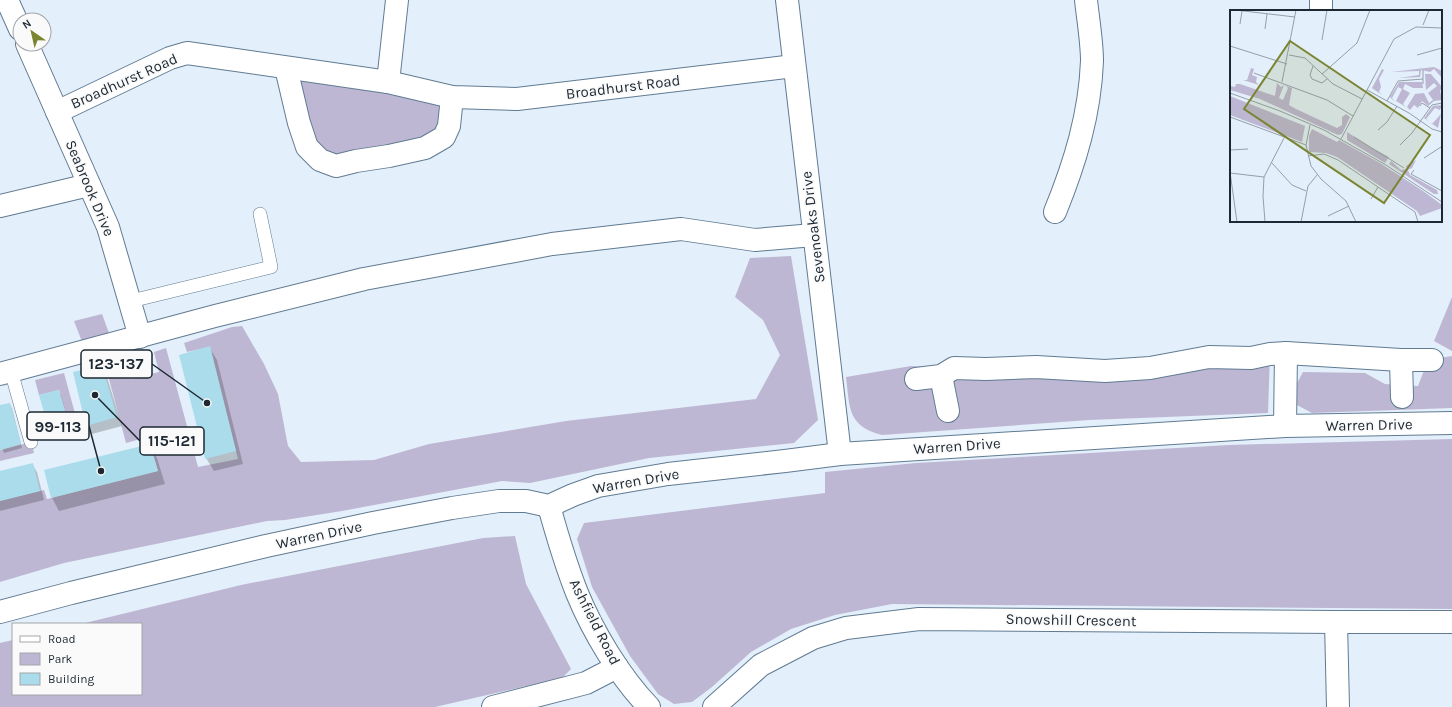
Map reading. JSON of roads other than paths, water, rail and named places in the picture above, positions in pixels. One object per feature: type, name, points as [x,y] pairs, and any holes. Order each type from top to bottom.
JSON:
[{"type":"street","points":[[7,0],[12,12]]},
{"type":"street","points":[[388,82],[397,0]]},
{"type":"street","name":"Sevenoaks Drive","points":[[787,0],[840,454]]},
{"type":"street","points":[[1055,212],[1071,173],[1087,113],[1092,60],[1086,0]]},
{"type":"street","name":"Seabrook Drive","points":[[31,52],[108,227],[131,301],[140,337]]},
{"type":"street","name":"Broadhurst Road","points":[[57,112],[170,58],[187,53],[388,82],[452,97],[517,100],[794,66]]},
{"type":"street","points":[[286,68],[299,122],[307,147],[320,160],[336,166],[425,148],[432,144],[444,136],[449,126],[452,97]]},
{"type":"street","points":[[0,206],[89,185]]},
{"type":"street","points":[[6,373],[215,316],[364,279],[552,244],[681,229],[755,240],[814,235]]},
{"type":"street","points":[[1285,426],[1286,353]]},
{"type":"street","points":[[916,379],[941,376],[954,368],[1036,368],[1106,371],[1150,368],[1209,357],[1251,358],[1270,354],[1286,353],[1401,360],[1432,360]]},
{"type":"street","name":"Warren Drive","points":[[1401,360],[1402,397]]},
{"type":"street","points":[[941,376],[948,411]]},
{"type":"street","name":"Warren Drive","points":[[0,612],[71,593],[266,546],[380,522],[499,501],[526,501],[549,506],[598,486],[668,474],[840,454],[1285,426],[1452,423]]},
{"type":"street","name":"Ashfield Road","points":[[549,506],[557,535],[578,594],[598,634],[617,667],[639,697],[649,707]]},
{"type":"street","name":"Snowshill Crescent","points":[[714,707],[761,665],[813,638],[846,628],[926,619],[1452,622]]},
{"type":"street","points":[[1336,622],[1338,707]]},
{"type":"street","points":[[493,707],[586,683],[617,667]]},
{"type":"lane","points":[[131,301],[272,267],[260,214]]},
{"type":"lane","points":[[6,373],[31,442]]},
{"type":"place","name":"115-121","points":[[95,395]]},
{"type":"place","name":"123-137","points":[[207,403]]},
{"type":"place","name":"99-113","points":[[101,471]]}]
